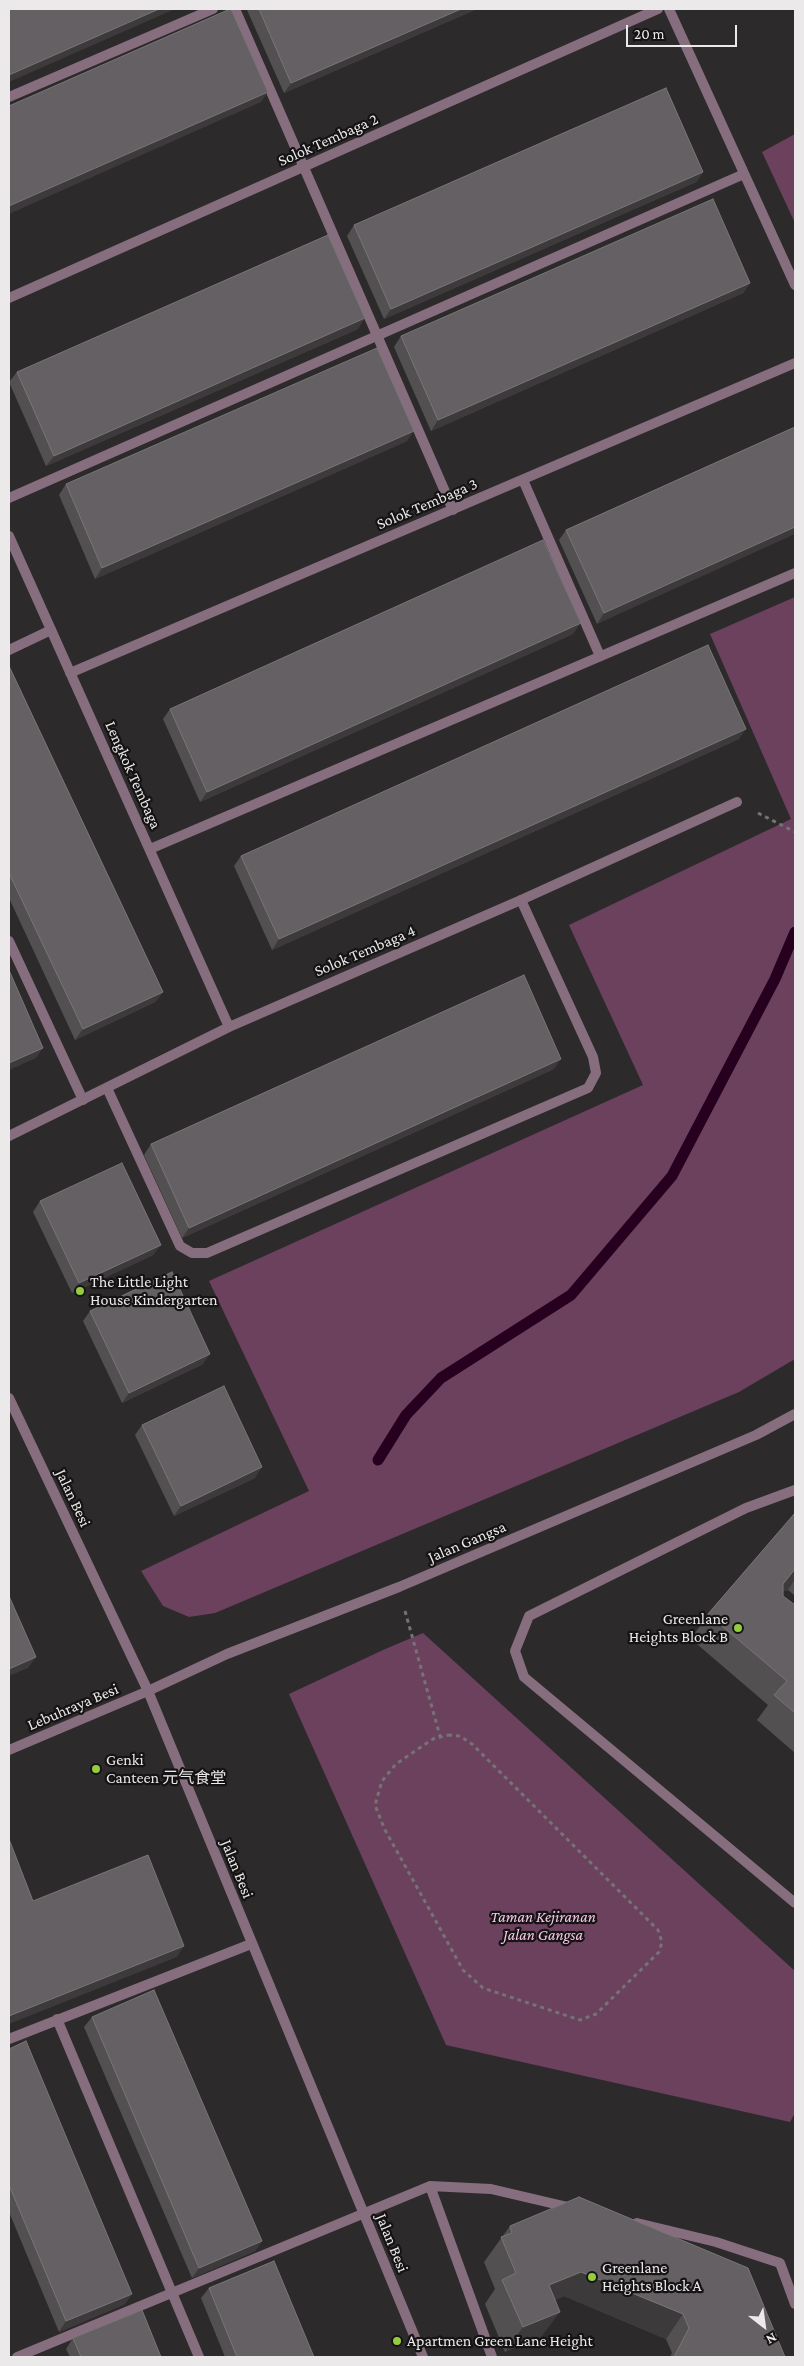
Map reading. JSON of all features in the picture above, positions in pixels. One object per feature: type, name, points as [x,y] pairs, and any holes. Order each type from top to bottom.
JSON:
[{"type":"street","points":[[9,97],[213,9]]},
{"type":"street","points":[[235,9],[453,510]]},
{"type":"street","name":"Solok Tembaga 2","points":[[9,298],[658,9]]},
{"type":"street","points":[[668,9],[795,285]]},
{"type":"street","points":[[9,498],[744,174]]},
{"type":"street","name":"Solok Tembaga 3","points":[[70,673],[795,363]]},
{"type":"street","points":[[523,480],[600,656]]},
{"type":"street","name":"Lengkok Tembaga","points":[[9,536],[229,1027]]},
{"type":"street","points":[[150,849],[795,573]]},
{"type":"street","points":[[9,650],[51,630]]},
{"type":"street","name":"Solok Tembaga 4","points":[[9,1136],[229,1027],[522,900],[737,802]]},
{"type":"street","points":[[106,1088],[180,1246],[192,1253],[206,1253],[588,1088],[596,1073],[593,1056],[522,900]]},
{"type":"street","points":[[9,941],[83,1100]]},
{"type":"street","name":"Jalan Besi","points":[[9,1398],[148,1691],[423,2357]]},
{"type":"street","name":"Jalan Gangsa","points":[[148,1691],[227,1654],[399,1587],[756,1435],[795,1414]]},
{"type":"street","points":[[795,1490],[746,1508],[529,1616],[515,1651],[524,1677],[795,1903]]},
{"type":"street","name":"Lebuhraya Besi","points":[[9,1750],[148,1691]]},
{"type":"street","points":[[9,2039],[251,1944]]},
{"type":"street","points":[[57,2019],[199,2357]]},
{"type":"street","points":[[430,2186],[492,2357]]},
{"type":"street","points":[[17,2357],[172,2294],[363,2212],[430,2186],[491,2188],[585,2211]]},
{"type":"street","points":[[622,2220],[716,2242],[780,2263],[795,2304]]},
{"type":"path","points":[[737,802],[795,832]]},
{"type":"path","points":[[399,1587],[440,1736]]},
{"type":"path","points":[[440,1736],[460,1736],[472,1744],[658,1930],[662,1942],[660,1952],[596,2014],[580,2020],[571,2018],[483,1988],[463,1970],[384,1828],[375,1805],[382,1781],[396,1764],[440,1736]]},
{"type":"green space","points":[[795,134],[795,223],[762,152]]},
{"type":"green space","points":[[795,597],[795,1359],[739,1392],[215,1613],[189,1617],[163,1606],[141,1571],[309,1491],[209,1281],[643,1085],[569,925],[791,819],[710,634]]},
{"type":"green space","name":"Taman Kejiranan Jalan Gangsa","points":[[423,1633],[795,1971],[795,2113],[790,2122],[446,2045],[289,1694]]},
{"type":"building","points":[[9,9],[159,9],[9,75]]},
{"type":"building","points":[[230,9],[268,92],[9,206],[9,106]]},
{"type":"building","points":[[259,9],[461,9],[291,83]]},
{"type":"building","points":[[666,88],[703,172],[391,309],[354,225]]},
{"type":"building","points":[[713,199],[750,283],[438,420],[401,336]]},
{"type":"building","points":[[328,235],[365,318],[54,456],[17,372]]},
{"type":"building","points":[[377,348],[414,431],[102,568],[66,484]]},
{"type":"building","points":[[795,427],[795,527],[604,613],[566,530]]},
{"type":"building","points":[[543,540],[581,623],[207,792],[170,709]]},
{"type":"building","points":[[708,645],[746,729],[279,939],[241,856]]},
{"type":"building","points":[[9,666],[163,992],[83,1029],[9,873]]},
{"type":"building","points":[[9,970],[43,1048],[9,1063]]},
{"type":"building","points":[[524,975],[561,1059],[189,1228],[151,1144]]},
{"type":"building","points":[[122,1163],[161,1245],[79,1283],[40,1201]]},
{"type":"building","points":[[172,1272],[210,1354],[129,1393],[90,1311]]},
{"type":"building","points":[[224,1386],[262,1467],[181,1506],[142,1425]]},
{"type":"building","points":[[795,1513],[795,1569],[783,1584],[783,1596],[795,1605],[795,1713],[774,1695],[787,1681],[708,1614]]},
{"type":"building","points":[[9,1596],[36,1657],[9,1669]]},
{"type":"building","points":[[9,1839],[33,1901],[148,1855],[184,1946],[9,2016]]},
{"type":"building","points":[[154,1990],[262,2241],[199,2268],[92,2017]]},
{"type":"building","points":[[26,2041],[132,2294],[66,2321],[9,2185],[9,2049]]},
{"type":"building","name":"Greenlane Heights Block A","points":[[579,2197],[748,2268],[785,2357],[674,2357],[689,2328],[683,2314],[581,2272],[549,2285],[560,2312],[523,2327],[502,2280],[516,2273],[501,2237],[512,2233],[510,2226]]},
{"type":"building","points":[[274,2261],[314,2357],[237,2357],[209,2288]]},
{"type":"building","points":[[142,2310],[161,2357],[81,2357],[73,2338]]},
{"type":"waterway","points":[[378,1460],[406,1415],[441,1378],[571,1295],[672,1176],[775,979],[795,932]]},
{"type":"place","name":"The Little Light House Kindergarten","points":[[80,1291]]},
{"type":"place","name":"Greenlane Heights Block B","points":[[738,1628]]},
{"type":"place","name":"Genki Canteen 元气食堂","points":[[96,1769]]},
{"type":"place","name":"Greenlane Heights Block A","points":[[592,2277]]},
{"type":"place","name":"Apartmen Green Lane Height","points":[[397,2341]]}]
